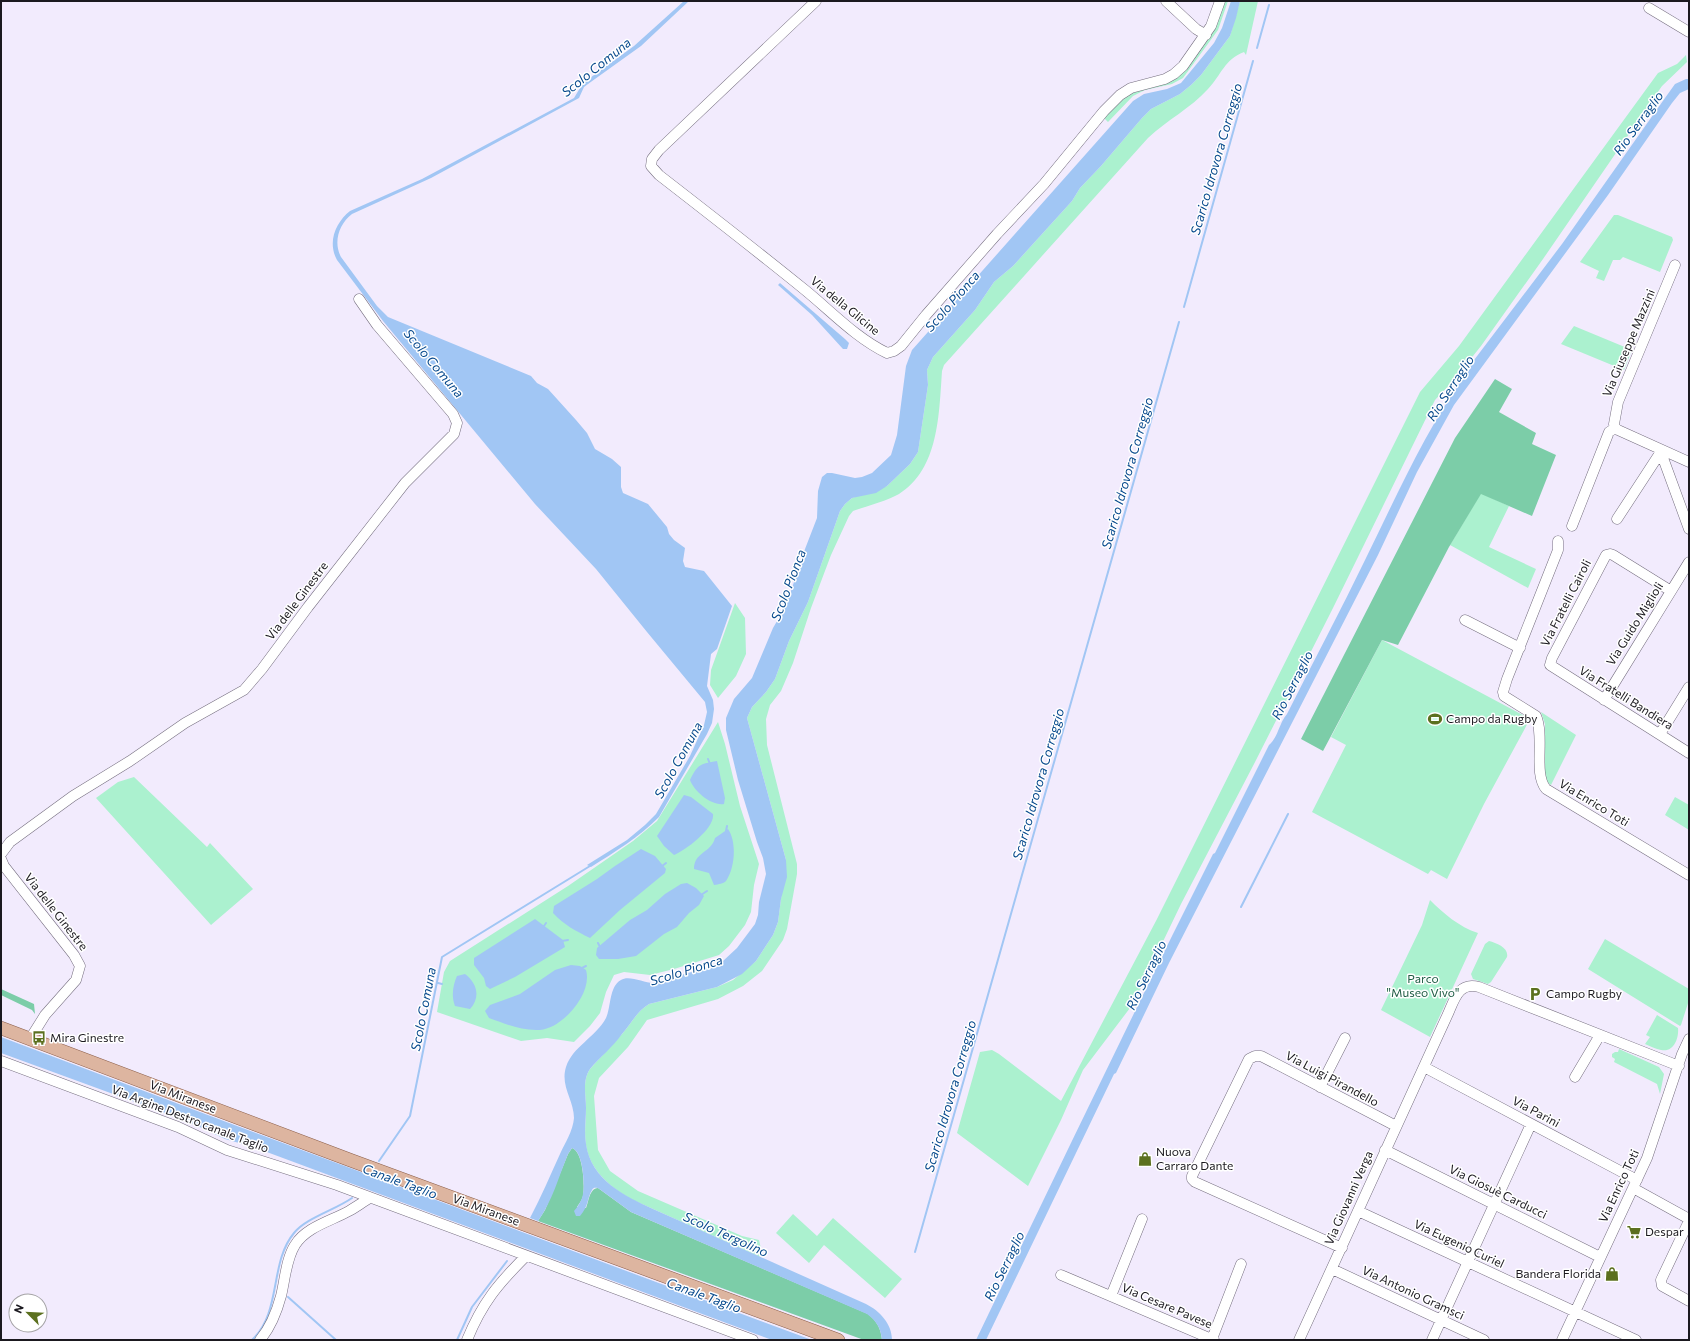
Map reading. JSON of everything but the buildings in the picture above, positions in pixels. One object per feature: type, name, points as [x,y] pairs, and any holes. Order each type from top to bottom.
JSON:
[{"type":"main road","name":"Via Miranese","points":[[1,1028],[350,1160],[838,1340]]},
{"type":"street","name":"Via della Glicine","points":[[816,1],[659,150],[652,159],[650,166],[659,175],[827,308],[855,333],[887,353],[894,351],[901,346],[956,280],[1044,184],[1104,111],[1120,95],[1131,88],[1165,79],[1174,74],[1183,66],[1206,35],[1216,16],[1220,1]]},
{"type":"street","points":[[1166,1],[1196,29],[1206,35]]},
{"type":"street","points":[[1649,8],[1689,32]]},
{"type":"street","name":"Via Giuseppe Mazzini","points":[[1615,428],[1615,414],[1618,402],[1675,265]]},
{"type":"street","name":"Via delle Ginestre","points":[[1,854],[10,842],[73,796],[130,761],[185,723],[244,690],[262,669],[308,607],[405,483],[454,434],[457,423],[453,414],[378,325],[359,299]]},
{"type":"street","points":[[1572,526],[1609,432],[1615,428],[1689,462]]},
{"type":"street","points":[[1617,519],[1662,450]]},
{"type":"street","points":[[1662,450],[1663,458],[1689,529]]},
{"type":"street","name":"Via Enrico Toti","points":[[1558,541],[1558,550],[1503,692],[1504,696],[1533,712],[1538,721],[1540,728],[1540,779],[1546,790],[1689,875]]},
{"type":"street","name":"Via Fratelli Cairoli","points":[[1550,665],[1552,658],[1603,560],[1608,554],[1613,555],[1671,591]]},
{"type":"street","name":"Via Guido Miglioli","points":[[1604,700],[1689,562]]},
{"type":"street","points":[[1465,620],[1520,648]]},
{"type":"street","name":"Via Fratelli Bandiera","points":[[1550,665],[1689,753]]},
{"type":"street","points":[[1660,734],[1689,687]]},
{"type":"street","name":"Via delle Ginestre","points":[[1,859],[4,866],[74,955],[80,966],[76,980],[45,1015],[30,1039]]},
{"type":"street","name":"Via Giovanni Verga","points":[[1302,1339],[1385,1150],[1460,991],[1469,985],[1479,987],[1600,1035]]},
{"type":"street","points":[[1575,1077],[1600,1035],[1679,1066]]},
{"type":"street","points":[[1320,1087],[1345,1038]]},
{"type":"street","name":"Via Enrico Toti","points":[[1562,1340],[1635,1184],[1657,1132],[1689,1039]]},
{"type":"street","name":"Via Luigi Pirandello","points":[[1342,1248],[1195,1182],[1192,1179],[1249,1059],[1255,1056],[1261,1056],[1396,1126]]},
{"type":"street","name":"Via Argine Destro canale Taglio","points":[[1,1061],[178,1127],[227,1150],[277,1167],[302,1173],[752,1340]]},
{"type":"street","name":"Via Parini","points":[[1424,1067],[1531,1124],[1635,1184],[1689,1219],[1661,1280],[1662,1286],[1689,1300]]},
{"type":"street","points":[[1432,1340],[1531,1124]]},
{"type":"street","name":"Via Giosuè Carducci","points":[[1385,1150],[1600,1257]]},
{"type":"street","points":[[260,1340],[271,1322],[281,1296],[285,1273],[295,1245],[310,1230],[349,1211],[370,1198]]},
{"type":"street","name":"Via Eugenio Curiel","points":[[1358,1211],[1636,1340]]},
{"type":"street","name":"Via Cesare Pavese","points":[[1111,1296],[1142,1220]]},
{"type":"street","points":[[467,1340],[483,1306],[510,1272],[526,1256]]},
{"type":"street","name":"Via Cesare Pavese","points":[[1061,1275],[1213,1340],[1241,1264]]},
{"type":"street","name":"Via Antonio Gramsci","points":[[1332,1269],[1484,1340]]},
{"type":"green space","points":[[1223,1],[1228,1],[1218,30],[1183,78],[1172,84],[1145,90],[1133,96],[1108,122],[1102,116],[1121,97],[1168,80]]},
{"type":"green space","points":[[1240,1],[1258,1],[1246,55],[1244,52],[1232,59],[1201,96],[1148,138],[944,365],[942,371],[938,422],[929,455],[922,470],[912,483],[899,494],[853,511],[849,516],[831,555],[811,608],[793,663],[781,691],[770,705],[766,719],[767,745],[797,864],[797,874],[787,929],[783,940],[762,971],[743,986],[718,999],[647,1020],[628,1047],[599,1078],[594,1096],[598,1150],[610,1171],[638,1191],[742,1236],[759,1240],[762,1253],[760,1257],[633,1200],[617,1190],[603,1178],[592,1163],[586,1145],[586,1078],[590,1069],[625,1030],[637,1014],[645,1007],[649,1004],[717,987],[733,980],[756,961],[773,935],[778,922],[786,860],[747,718],[752,707],[766,692],[775,679],[789,641],[808,602],[840,511],[852,498],[887,486],[910,464],[918,452],[928,385],[927,370],[933,357],[975,310],[994,282],[1013,266],[1072,201],[1080,188],[1142,118],[1151,109],[1180,94],[1201,75],[1230,36]]},
{"type":"green space","points":[[1686,55],[1687,62],[1662,86],[1481,346],[1453,381],[1435,400],[1333,608],[1181,904],[1133,1004],[1083,1070],[1061,1120],[1028,1186],[957,1133],[980,1052],[992,1050],[999,1054],[1061,1101],[1157,919],[1420,392],[1459,346],[1658,73],[1677,64]]},
{"type":"green space","points":[[1614,215],[1618,215],[1672,237],[1673,240],[1660,272],[1623,257],[1620,260],[1613,260],[1604,281],[1596,278],[1599,271],[1580,262]]},
{"type":"green space","points":[[1574,326],[1632,350],[1624,370],[1561,344]]},
{"type":"green space","points":[[1495,379],[1512,389],[1499,412],[1536,433],[1532,444],[1556,455],[1532,516],[1481,494],[1449,547],[1398,645],[1382,640],[1323,751],[1301,739],[1455,438]]},
{"type":"green space","points":[[1481,493],[1509,506],[1489,547],[1536,569],[1528,588],[1450,545]]},
{"type":"green space","points":[[735,603],[745,618],[746,654],[736,676],[718,698],[710,685],[711,670]]},
{"type":"green space","points":[[1382,640],[1530,719],[1484,804],[1447,879],[1431,870],[1428,874],[1312,812],[1346,745],[1331,737]]},
{"type":"green space","points":[[1541,712],[1576,735],[1551,785],[1547,782],[1545,777],[1545,724]]},
{"type":"green space","points":[[718,722],[740,806],[759,864],[754,885],[751,912],[745,925],[729,946],[719,955],[674,969],[650,975],[624,972],[614,975],[606,992],[600,1013],[590,1026],[574,1042],[547,1038],[521,1041],[437,1012],[444,972],[450,961],[568,886],[633,841],[657,821]]},
{"type":"green space","points":[[134,777],[207,847],[210,843],[253,889],[211,925],[96,798],[118,782]]},
{"type":"green space","points":[[1675,797],[1689,805],[1689,830],[1665,815]]},
{"type":"green space","name":"Parco \"Museo Vivo\"","points":[[1430,900],[1446,915],[1464,927],[1478,933],[1430,1037],[1381,1010],[1422,925]]},
{"type":"green space","points":[[1605,939],[1689,989],[1689,1000],[1680,1026],[1588,969]]},
{"type":"green space","points":[[1489,941],[1502,946],[1506,951],[1507,957],[1491,982],[1488,984],[1473,979],[1471,974],[1485,944]]},
{"type":"green space","points":[[1,989],[34,1004],[35,1014],[32,1010],[1,995]]},
{"type":"green space","points":[[1657,1015],[1678,1028],[1677,1039],[1670,1049],[1659,1050],[1645,1044],[1650,1037],[1646,1035]]},
{"type":"green space","points":[[1619,1049],[1659,1067],[1664,1074],[1660,1094],[1657,1084],[1614,1062],[1615,1059],[1612,1057],[1612,1054],[1618,1052]]},
{"type":"green space","points":[[572,1148],[576,1150],[579,1155],[584,1184],[583,1196],[577,1207],[586,1208],[591,1193],[598,1188],[631,1212],[868,1314],[874,1319],[878,1326],[881,1332],[882,1340],[864,1340],[538,1221],[545,1210],[568,1154]]},
{"type":"green space","points":[[793,1214],[817,1236],[833,1218],[902,1279],[885,1298],[824,1245],[809,1263],[776,1233]]},
{"type":"water","points":[[684,1],[689,1],[641,46],[584,87],[579,98],[431,178],[352,214],[347,218],[341,228],[338,239],[341,257],[377,306],[388,317],[531,376],[537,383],[548,389],[587,433],[595,449],[612,459],[621,467],[621,487],[623,493],[648,504],[667,527],[669,534],[674,540],[685,548],[683,561],[685,567],[704,571],[732,606],[717,649],[711,654],[707,686],[713,700],[714,709],[712,723],[707,734],[659,817],[635,838],[591,867],[587,865],[627,840],[656,814],[690,756],[704,725],[707,712],[705,702],[596,569],[535,504],[383,321],[337,260],[334,253],[333,239],[337,227],[350,211],[422,179],[574,98],[583,83],[634,46]]},
{"type":"water","points":[[1231,1],[1240,1],[1230,36],[1201,75],[1180,94],[1151,109],[1142,118],[1080,188],[1072,201],[1013,266],[994,282],[975,310],[933,357],[927,370],[928,385],[918,452],[910,464],[887,486],[876,493],[852,498],[840,511],[808,602],[789,641],[775,679],[766,692],[752,707],[747,718],[786,860],[787,877],[781,899],[778,922],[773,935],[756,961],[742,974],[717,987],[649,1004],[645,1007],[637,1014],[615,1043],[590,1069],[586,1078],[585,1135],[589,1157],[602,1177],[611,1185],[631,1198],[653,1209],[866,1304],[876,1310],[887,1323],[892,1340],[882,1340],[881,1332],[878,1326],[867,1314],[631,1212],[598,1188],[593,1189],[583,1212],[580,1216],[576,1216],[574,1211],[582,1199],[584,1183],[579,1155],[576,1150],[572,1148],[568,1154],[543,1214],[538,1221],[530,1218],[572,1128],[574,1118],[572,1105],[566,1087],[566,1067],[573,1054],[602,1025],[608,1014],[612,992],[617,983],[628,978],[653,983],[709,967],[723,961],[737,948],[755,924],[766,874],[763,858],[738,780],[726,730],[726,718],[734,699],[752,678],[773,628],[783,611],[790,594],[817,518],[818,491],[822,477],[827,473],[832,473],[855,478],[862,477],[872,473],[891,455],[897,435],[906,366],[912,350],[1133,101],[1144,94],[1167,89],[1181,83],[1214,43],[1222,28]]},
{"type":"water","points":[[1689,79],[1689,89],[1680,93],[1672,103],[1608,195],[1454,405],[1417,472],[1378,555],[1169,963],[986,1340],[976,1340],[1093,1097],[1213,854],[1215,853],[1269,745],[1287,714],[1400,487],[1437,418],[1466,374],[1468,368],[1562,244],[1675,84]]},
{"type":"water","points":[[780,283],[845,339],[849,343],[847,349],[843,349],[812,315],[778,285]]},
{"type":"water","points":[[717,761],[725,798],[724,804],[714,803],[704,797],[695,789],[690,780],[700,766]]},
{"type":"water","points":[[684,795],[691,797],[713,814],[712,820],[705,832],[699,838],[674,855],[664,846],[657,836]]},
{"type":"water","points":[[728,829],[733,841],[733,862],[726,881],[714,885],[709,873],[694,869],[695,863],[697,859],[710,847],[715,838]]},
{"type":"water","points":[[641,849],[655,856],[666,869],[665,873],[620,910],[590,938],[566,924],[553,913],[554,906]]},
{"type":"water","points":[[687,883],[696,888],[704,896],[699,905],[689,913],[677,927],[664,934],[636,956],[618,959],[599,959],[596,955],[597,948],[630,920],[647,910],[665,894],[681,884]]},
{"type":"water","points":[[535,919],[563,940],[565,947],[515,977],[490,989],[486,986],[484,978],[474,965],[474,958]]},
{"type":"water","points":[[571,965],[580,966],[586,970],[587,979],[585,989],[581,999],[574,1008],[558,1023],[549,1028],[533,1030],[514,1027],[489,1018],[485,1011],[490,1005],[520,994],[555,970]]},
{"type":"water","points":[[465,974],[475,986],[476,990],[476,1000],[470,1009],[455,1006],[453,998],[457,976]]},
{"type":"water","points":[[1,1037],[812,1340],[772,1340],[253,1147],[225,1139],[187,1121],[1,1053]]},
{"type":"waterway","name":"Scarico Idrovora Correggio","points":[[1257,48],[1269,5]]},
{"type":"waterway","name":"Scarico Idrovora Correggio","points":[[1184,307],[1253,61]]},
{"type":"waterway","name":"Scarico Idrovora Correggio","points":[[915,1252],[1179,322]]},
{"type":"waterway","points":[[708,759],[710,764]]},
{"type":"waterway","points":[[1241,907],[1288,814]]},
{"type":"waterway","points":[[726,831],[727,826]]},
{"type":"waterway","points":[[661,867],[666,863]]},
{"type":"waterway","name":"Scolo Comuna","points":[[379,1161],[410,1116],[442,957],[590,866]]},
{"type":"waterway","points":[[701,895],[707,891]]},
{"type":"waterway","points":[[542,929],[546,923]]},
{"type":"waterway","points":[[562,941],[568,940]]},
{"type":"waterway","points":[[598,943],[600,947]]},
{"type":"waterway","points":[[580,969],[586,966]]},
{"type":"waterway","name":"Scolo Comuna","points":[[438,983],[442,984]]},
{"type":"waterway","name":"Scolo Comuna","points":[[252,1340],[261,1329],[268,1316],[281,1258],[286,1245],[294,1233],[313,1218],[352,1198]]},
{"type":"waterway","name":"Scolo Pionca","points":[[457,1340],[472,1307],[507,1261]]},
{"type":"waterway","points":[[288,1297],[336,1340]]},
{"type":"place","name":"Campo da Rugby","points":[[1435,719]]},
{"type":"place","name":"Campo Rugby","points":[[1535,994]]},
{"type":"place","name":"Mira Ginestre","points":[[39,1038]]},
{"type":"place","name":"Nuova Carraro Dante","points":[[1145,1159]]},
{"type":"place","name":"Despar","points":[[1634,1232]]},
{"type":"place","name":"Bandera Florida","points":[[1612,1274]]},
{"type":"water label","name":"Rio Serraglio","points":[[1638,123]]},
{"type":"water label","name":"Rio Serraglio","points":[[1450,388]]},
{"type":"water label","name":"Rio Serraglio","points":[[1292,685]]},
{"type":"water label","name":"Rio Serraglio","points":[[1146,975]]},
{"type":"water label","name":"Canale Taglio","points":[[400,1181]]},
{"type":"water label","name":"Scolo Tergolino","points":[[726,1234]]},
{"type":"water label","name":"Rio Serraglio","points":[[1004,1266]]},
{"type":"water label","name":"Canale Taglio","points":[[704,1295]]}]
